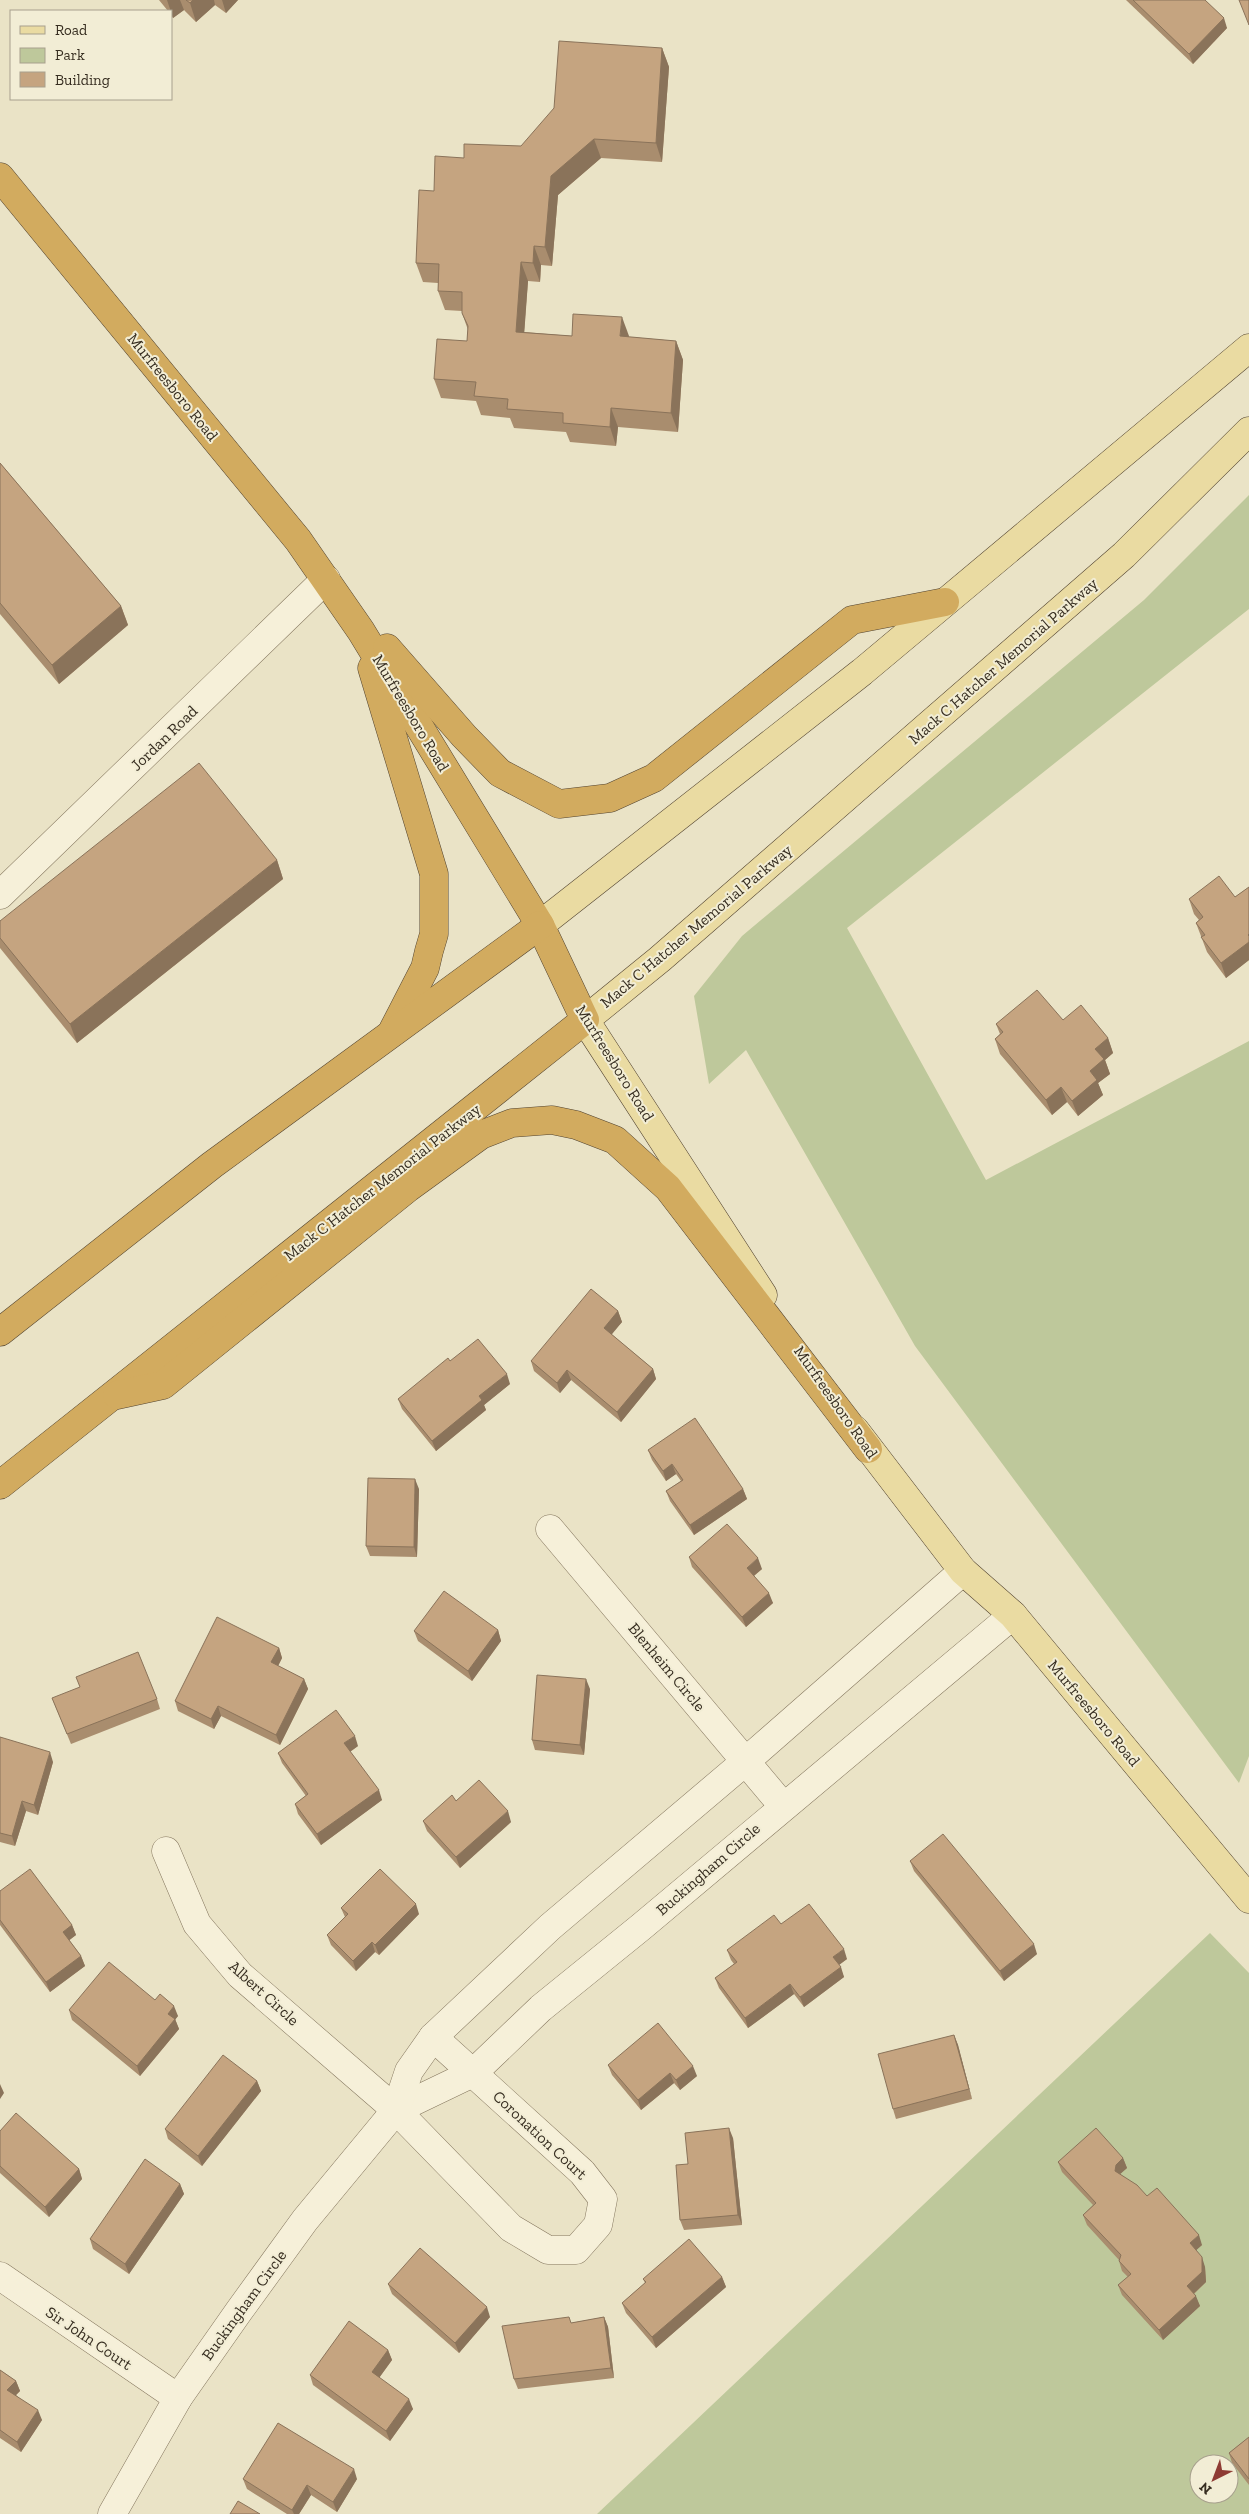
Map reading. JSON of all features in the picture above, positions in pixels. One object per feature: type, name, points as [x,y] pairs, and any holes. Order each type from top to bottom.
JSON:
[{"type":"highway","name":"Murfreesboro Road","points":[[0,177],[280,517],[326,579],[361,631],[540,925],[585,1020]]},
{"type":"highway","points":[[326,579],[464,736],[500,773],[559,804],[610,798],[654,778],[852,620],[945,602]]},
{"type":"highway","points":[[361,631],[434,874],[434,934],[425,968],[392,1032]]},
{"type":"highway","points":[[0,1332],[212,1165],[392,1032],[477,973],[540,925]]},
{"type":"highway","name":"Mack C Hatcher Memorial Parkway","points":[[0,1485],[585,1020]]},
{"type":"highway","points":[[111,1397],[163,1386],[408,1188],[482,1135],[512,1124],[552,1120],[576,1125],[615,1140],[668,1188],[868,1449]]},
{"type":"main road","points":[[540,925],[862,672],[1249,348]]},
{"type":"main road","name":"Mack C Hatcher Memorial Parkway","points":[[585,1020],[660,959],[1124,555],[1249,431]]},
{"type":"main road","name":"Murfreesboro Road","points":[[585,1020],[775,1314],[868,1449],[963,1571],[1013,1615],[1249,1899]]},
{"type":"street","name":"Jordan Road","points":[[0,895],[326,579]]},
{"type":"street","name":"Blenheim Circle","points":[[550,1529],[783,1806]]},
{"type":"street","name":"Buckingham Circle","points":[[112,2514],[178,2398],[305,2220],[396,2110],[409,2071],[433,2037],[550,1927],[963,1571]]},
{"type":"street","name":"Buckingham Circle","points":[[396,2110],[473,2073],[540,2008],[641,1927],[1013,1615]]},
{"type":"street","name":"Albert Circle","points":[[166,1851],[197,1924],[240,1975],[396,2110]]},
{"type":"street","name":"Coronation Court","points":[[396,2110],[511,2228],[548,2250],[576,2250],[598,2225],[603,2199],[582,2172],[433,2037]]},
{"type":"street","name":"Sir John Court","points":[[0,2276],[178,2398]]},
{"type":"green space","points":[[1249,495],[1249,609],[847,928],[986,1180],[1249,1041],[1249,1756],[1239,1783],[915,1346],[746,1050],[709,1084],[694,996],[742,936],[1144,600]]},
{"type":"green space","points":[[1210,1933],[1249,1973],[1249,2514],[597,2514]]},
{"type":"building","points":[[1133,0],[1205,0],[1224,18],[1189,54]]},
{"type":"building","points":[[1239,0],[1249,0],[1249,25]]},
{"type":"building","points":[[559,41],[662,48],[656,143],[594,139],[551,176],[545,247],[534,246],[533,263],[521,262],[516,332],[572,336],[573,314],[622,317],[620,336],[676,341],[671,413],[611,408],[610,427],[563,423],[563,413],[507,409],[508,399],[474,396],[476,382],[434,379],[437,339],[467,341],[468,326],[462,313],[462,292],[438,291],[439,264],[416,263],[419,190],[434,191],[435,156],[464,158],[464,144],[521,146],[554,108]]},
{"type":"building","points":[[0,463],[121,606],[52,665],[0,603]]},
{"type":"building","points":[[199,763],[277,860],[70,1024],[0,938],[0,921]]},
{"type":"building","points":[[1219,876],[1235,897],[1249,887],[1249,942],[1221,963],[1201,937],[1205,935],[1196,923],[1203,917],[1189,899]]},
{"type":"building","points":[[1037,990],[1063,1020],[1081,1005],[1108,1038],[1095,1049],[1104,1059],[1090,1071],[1097,1080],[1072,1101],[1061,1087],[1046,1100],[995,1039],[1003,1032],[996,1024]]},
{"type":"building","points":[[591,1289],[618,1311],[604,1328],[653,1369],[617,1412],[567,1370],[557,1383],[531,1361]]},
{"type":"building","points":[[478,1339],[507,1374],[479,1396],[482,1400],[432,1441],[398,1399],[448,1358],[450,1361]]},
{"type":"building","points":[[695,1418],[743,1489],[690,1525],[666,1491],[683,1480],[672,1464],[663,1471],[648,1450]]},
{"type":"building","points":[[368,1478],[415,1479],[414,1547],[366,1546]]},
{"type":"building","points":[[727,1524],[758,1558],[747,1568],[769,1593],[742,1617],[689,1557]]},
{"type":"building","points":[[444,1591],[498,1630],[468,1671],[414,1631]]},
{"type":"building","points":[[217,1617],[279,1648],[271,1662],[304,1679],[276,1735],[218,1706],[211,1719],[175,1701]]},
{"type":"building","points":[[138,1652],[157,1699],[67,1734],[52,1698],[80,1687],[76,1677]]},
{"type":"building","points":[[537,1675],[586,1679],[580,1745],[532,1740]]},
{"type":"building","points":[[336,1710],[355,1736],[344,1743],[379,1790],[317,1834],[295,1804],[308,1794],[278,1753]]},
{"type":"building","points":[[0,1737],[50,1752],[34,1805],[22,1801],[12,1836],[0,1833]]},
{"type":"building","points":[[479,1780],[508,1811],[456,1857],[423,1821],[452,1795],[456,1801]]},
{"type":"building","points":[[943,1834],[1034,1944],[1000,1971],[910,1861]]},
{"type":"building","points":[[30,1869],[72,1925],[63,1932],[81,1956],[46,1982],[0,1920],[0,1891]]},
{"type":"building","points":[[380,1869],[416,1904],[375,1945],[372,1942],[353,1961],[327,1935],[348,1914],[341,1908]]},
{"type":"building","points":[[809,1904],[844,1949],[833,1957],[841,1967],[800,1997],[790,1984],[745,2018],[715,1978],[737,1962],[727,1950],[774,1915],[781,1924]]},
{"type":"building","points":[[109,1962],[155,2000],[160,1994],[174,2006],[168,2014],[175,2019],[137,2066],[69,2010]]},
{"type":"building","points":[[658,2023],[693,2066],[676,2080],[670,2073],[638,2100],[608,2065]]},
{"type":"building","points":[[954,2035],[969,2089],[893,2109],[878,2054]]},
{"type":"building","points":[[223,2055],[257,2081],[198,2156],[165,2129]]},
{"type":"building","points":[[16,2113],[79,2169],[45,2207],[0,2166],[0,2131]]},
{"type":"building","points":[[729,2128],[738,2215],[680,2220],[676,2165],[688,2164],[685,2133]]},
{"type":"building","points":[[1096,2128],[1123,2158],[1116,2165],[1115,2171],[1137,2185],[1147,2196],[1157,2188],[1199,2235],[1190,2243],[1202,2257],[1202,2272],[1187,2286],[1196,2296],[1159,2330],[1118,2285],[1131,2274],[1119,2261],[1121,2255],[1083,2215],[1096,2203],[1058,2162]]},
{"type":"building","points":[[145,2159],[180,2184],[125,2264],[90,2239]]},
{"type":"building","points":[[689,2239],[722,2277],[652,2337],[622,2303],[646,2282],[643,2279]]},
{"type":"building","points":[[420,2248],[487,2307],[455,2343],[388,2284]]},
{"type":"building","points":[[569,2317],[571,2323],[604,2317],[611,2368],[514,2379],[502,2326]]},
{"type":"building","points":[[349,2321],[388,2350],[372,2372],[409,2399],[386,2431],[310,2375]]},
{"type":"building","points":[[0,2370],[16,2381],[7,2390],[38,2410],[17,2442],[0,2430]]},
{"type":"building","points":[[278,2423],[354,2469],[333,2502],[307,2485],[292,2510],[243,2479]]},
{"type":"building","points":[[1249,2437],[1249,2479],[1239,2466],[1239,2454],[1229,2453]]},
{"type":"building","points":[[238,2501],[260,2514],[230,2514]]}]
